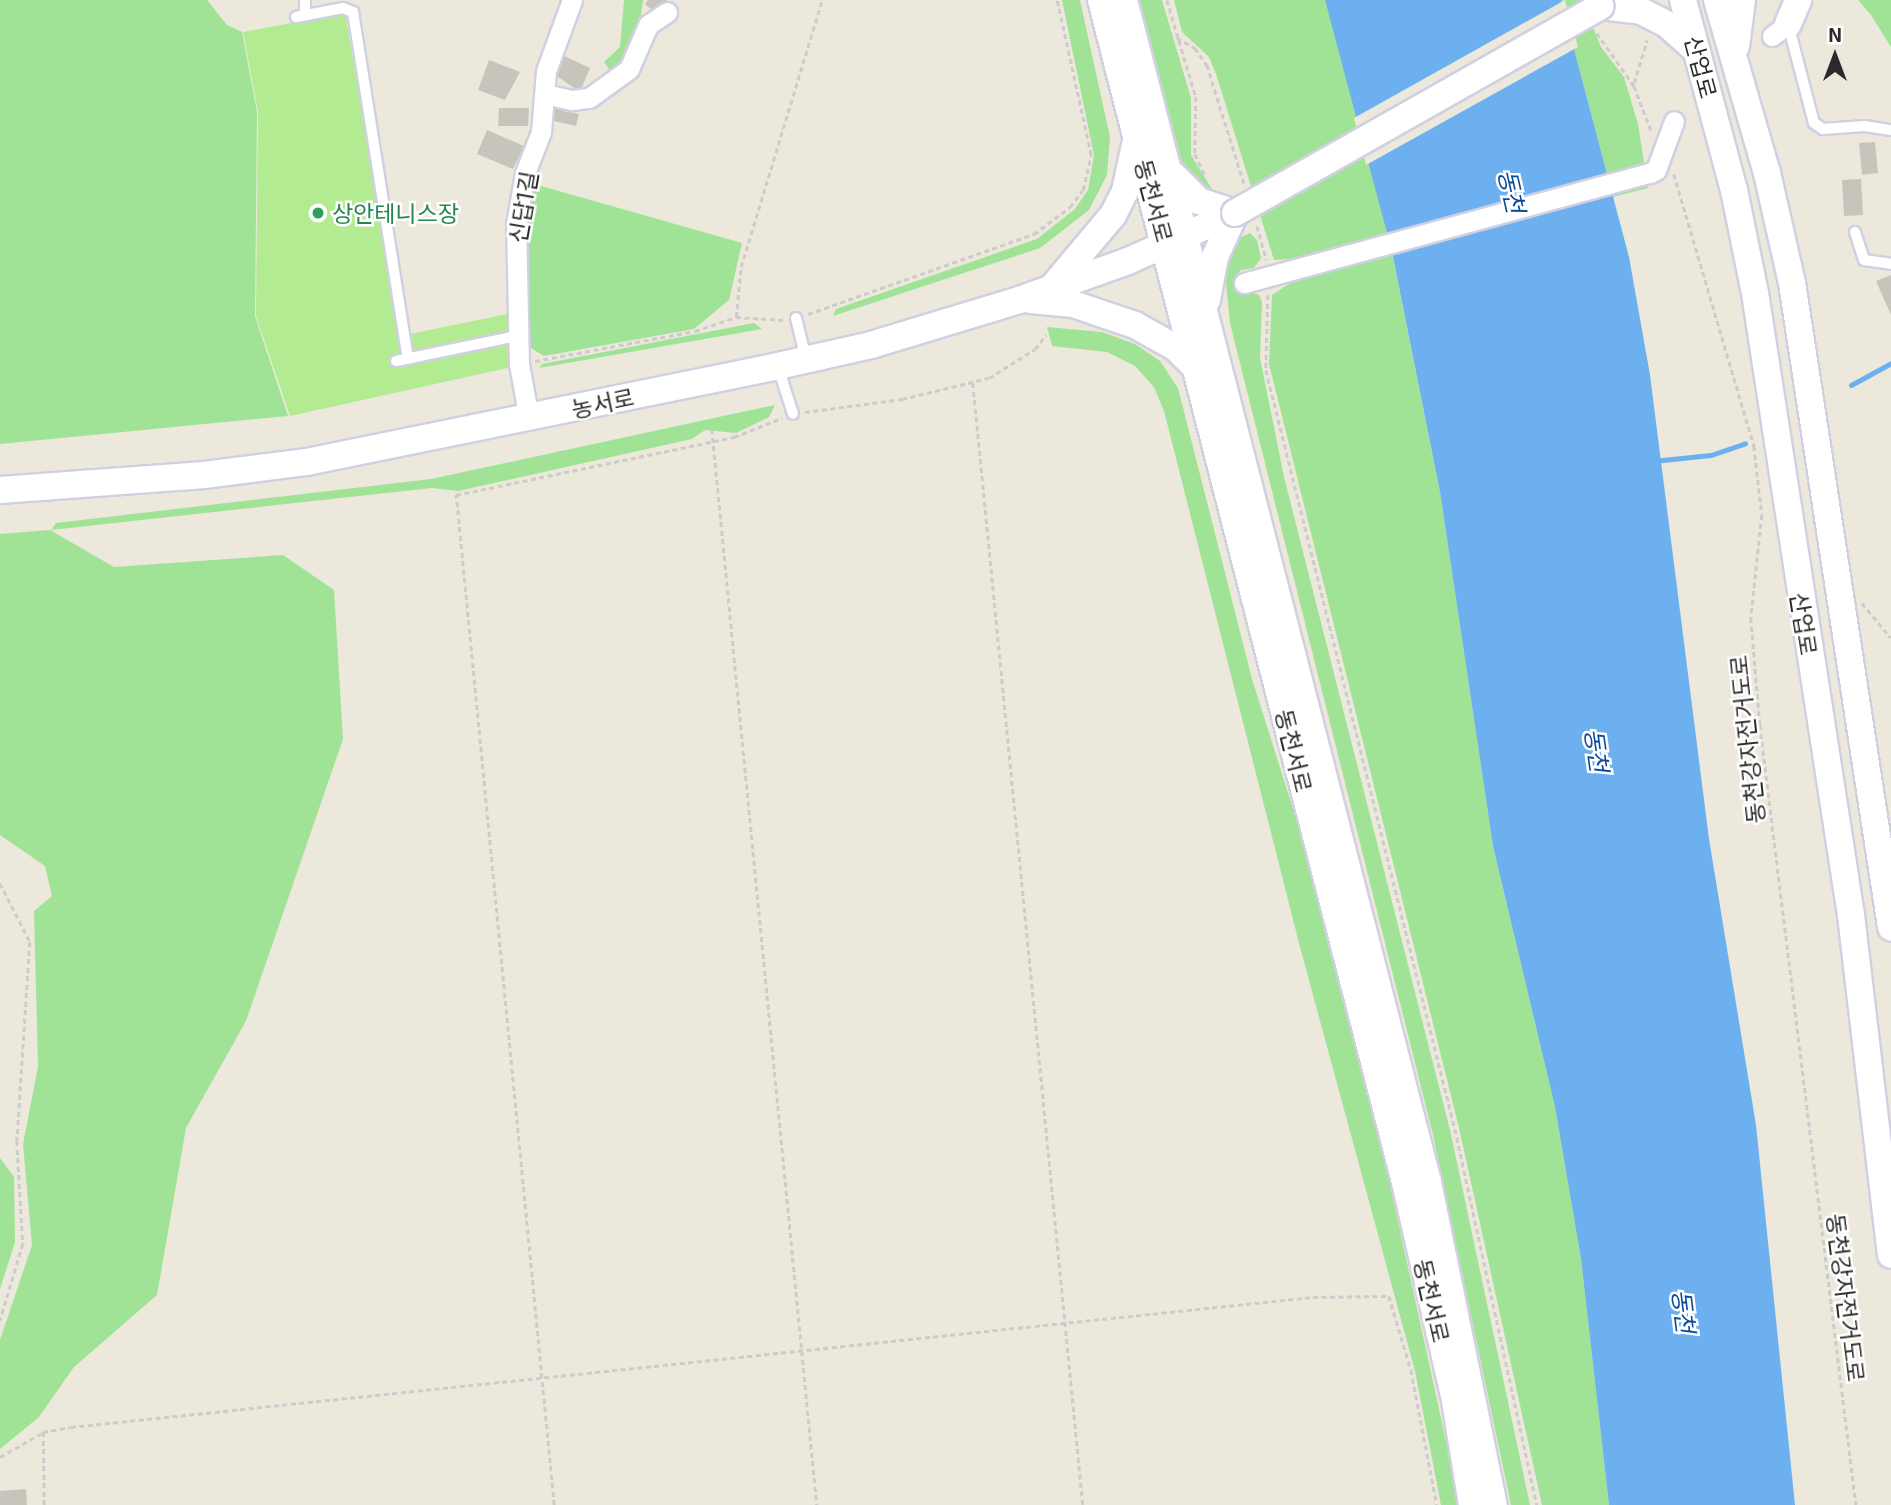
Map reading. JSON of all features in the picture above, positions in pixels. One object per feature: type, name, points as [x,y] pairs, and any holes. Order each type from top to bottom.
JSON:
[{"type":"main road","name":"동천서로","points":[[1101,0],[1136,133],[1206,309],[1428,1182],[1494,1505]]},
{"type":"main road","name":"동천서로","points":[[1124,0],[1170,171],[1176,239],[1196,368],[1405,1182],[1455,1401],[1472,1505]]},
{"type":"main road","name":"산업로","points":[[1683,0],[1734,190],[1755,293],[1851,915],[1891,1255]]},
{"type":"main road","name":"산업로","points":[[1717,0],[1792,283],[1891,927]]},
{"type":"main road","points":[[1735,62],[1742,0]]},
{"type":"main road","points":[[1604,9],[1641,11],[1668,24],[1697,51]]},
{"type":"main road","name":"농서로","points":[[0,490],[204,475],[307,462],[529,419],[806,360],[1019,300],[1176,239],[1245,206],[1604,9]]},
{"type":"main road","points":[[1051,289],[1113,215],[1129,178],[1136,133]]},
{"type":"main road","points":[[1170,171],[1181,187],[1199,201],[1245,206],[1215,257],[1206,309]]},
{"type":"main road","points":[[1019,300],[1048,300],[1105,313],[1158,336],[1196,368]]},
{"type":"street","name":"신답1길","points":[[529,419],[517,337],[516,224],[526,173],[538,142],[549,61],[572,0]]},
{"type":"street","points":[[545,94],[572,100],[589,99],[629,69],[648,25],[667,12]]},
{"type":"street","points":[[1244,284],[1650,173],[1656,170],[1661,149],[1674,121]]},
{"type":"lane","points":[[305,0],[300,16],[343,8],[354,15],[408,359]]},
{"type":"lane","points":[[1786,20],[1814,123],[1824,129],[1865,126],[1891,130]]},
{"type":"lane","points":[[1855,232],[1864,260],[1891,264]]},
{"type":"lane","points":[[796,318],[806,360]]},
{"type":"lane","points":[[396,361],[517,337]]},
{"type":"lane","points":[[778,366],[793,414]]},
{"type":"path","points":[[736,317],[741,267],[822,0]]},
{"type":"path","points":[[519,364],[716,324],[736,317],[774,322],[796,318],[1034,234],[1070,207],[1083,190],[1091,155],[1057,0]]},
{"type":"path","points":[[1167,0],[1196,97],[1195,154],[1208,178]]},
{"type":"path","name":"동천강자전거도로","points":[[1604,9],[1700,254],[1754,446],[1762,515],[1751,618],[1758,713],[1856,1505]]},
{"type":"path","points":[[1634,86],[1648,34]]},
{"type":"path","points":[[1177,38],[1195,48],[1207,65],[1245,206],[1268,276],[1266,370],[1455,1129],[1537,1505]]},
{"type":"path","points":[[716,324],[716,330]]},
{"type":"path","points":[[554,1505],[456,495],[712,441],[793,414],[902,399],[972,383],[1000,373],[1046,335]]},
{"type":"path","points":[[972,383],[1083,1505]]},
{"type":"path","points":[[712,429],[817,1505]]},
{"type":"path","points":[[0,883],[30,942],[18,1141],[23,1244],[0,1321]]},
{"type":"path","points":[[0,1457],[43,1432],[195,1410],[1065,1326],[1313,1297],[1389,1296],[1411,1370],[1437,1505]]},
{"type":"path","points":[[43,1432],[44,1505]]},
{"type":"green space","points":[[0,0],[207,0],[227,25],[242,32],[257,112],[255,316],[288,416],[0,444]]},
{"type":"green space","points":[[624,0],[643,0],[639,30],[636,45],[613,75],[604,62],[620,47]]},
{"type":"green space","points":[[1062,0],[1080,0],[1110,137],[1107,175],[1089,210],[1040,248],[833,316],[836,309],[1037,239],[1075,209],[1088,190],[1094,155]]},
{"type":"green space","points":[[1140,0],[1162,0],[1191,98],[1191,155],[1215,194],[1207,192],[1183,167]]},
{"type":"green space","points":[[1174,0],[1325,0],[1339,43],[1392,253],[1440,492],[1493,846],[1555,1107],[1581,1259],[1609,1505],[1542,1505],[1459,1128],[1269,364],[1272,295],[1298,278],[1293,259],[1274,260],[1216,74],[1209,57],[1182,32]]},
{"type":"green space","points":[[1561,0],[1582,0],[1601,47],[1624,77],[1638,124],[1648,188],[1613,197]]},
{"type":"green space","points":[[1858,0],[1891,0],[1891,47],[1871,15]]},
{"type":"green space","name":"상안테니스장","points":[[345,13],[401,336],[507,314],[512,367],[290,416],[256,316],[258,112],[243,32]]},
{"type":"green space","points":[[534,184],[742,243],[729,300],[694,329],[544,356],[529,347],[523,242]]},
{"type":"green space","points":[[1250,233],[1257,240],[1261,258],[1254,268],[1241,270],[1235,278],[1240,289],[1259,295],[1262,302],[1260,358],[1284,477],[1450,1130],[1530,1505],[1511,1505],[1433,1135],[1230,323],[1224,263],[1234,240]]},
{"type":"green space","points":[[754,323],[762,329],[539,368],[542,364]]},
{"type":"green space","points":[[1047,327],[1102,332],[1135,344],[1160,361],[1178,388],[1252,679],[1301,834],[1382,1148],[1460,1505],[1441,1505],[1415,1371],[1300,947],[1164,411],[1154,387],[1135,366],[1107,352],[1052,346]]},
{"type":"green space","points":[[775,405],[769,417],[736,433],[705,430],[692,439],[458,491],[432,488],[51,530],[56,523],[431,479]]},
{"type":"green space","points":[[50,530],[114,567],[283,555],[334,590],[343,739],[246,1021],[186,1128],[157,1295],[74,1367],[39,1417],[0,1449],[0,1340],[32,1245],[23,1144],[38,1067],[34,911],[52,896],[45,866],[0,835],[0,534]]},
{"type":"green space","points":[[0,1158],[14,1177],[15,1242],[0,1289]]},
{"type":"water","name":"동천","points":[[1325,0],[1561,0],[1629,257],[1650,375],[1709,839],[1756,1125],[1795,1505],[1609,1505],[1581,1259],[1555,1107],[1493,846],[1440,492],[1392,252]]},
{"type":"pier","points":[[1565,0],[1578,47],[1366,165],[1354,118]]},
{"type":"building","points":[[648,0],[667,0],[655,13],[645,4]]},
{"type":"building","points":[[562,55],[590,68],[580,92],[554,74]]},
{"type":"building","points":[[489,60],[520,72],[505,100],[478,90]]},
{"type":"building","points":[[553,101],[564,104],[563,111],[579,114],[576,126],[549,120]]},
{"type":"building","points":[[499,108],[529,108],[528,126],[498,126]]},
{"type":"building","points":[[487,130],[524,146],[513,169],[477,154]]},
{"type":"building","points":[[1875,142],[1878,173],[1862,175],[1859,143]]},
{"type":"building","points":[[1861,179],[1863,215],[1844,216],[1842,180]]},
{"type":"building","points":[[1891,275],[1891,315],[1876,281]]},
{"type":"building","points":[[26,1489],[27,1505],[0,1505],[0,1491]]},
{"type":"waterway","points":[[1851,385],[1891,363]]},
{"type":"waterway","points":[[1653,461],[1711,455],[1745,443]]},
{"type":"place","name":"상안테니스장","points":[[318,213]]}]
